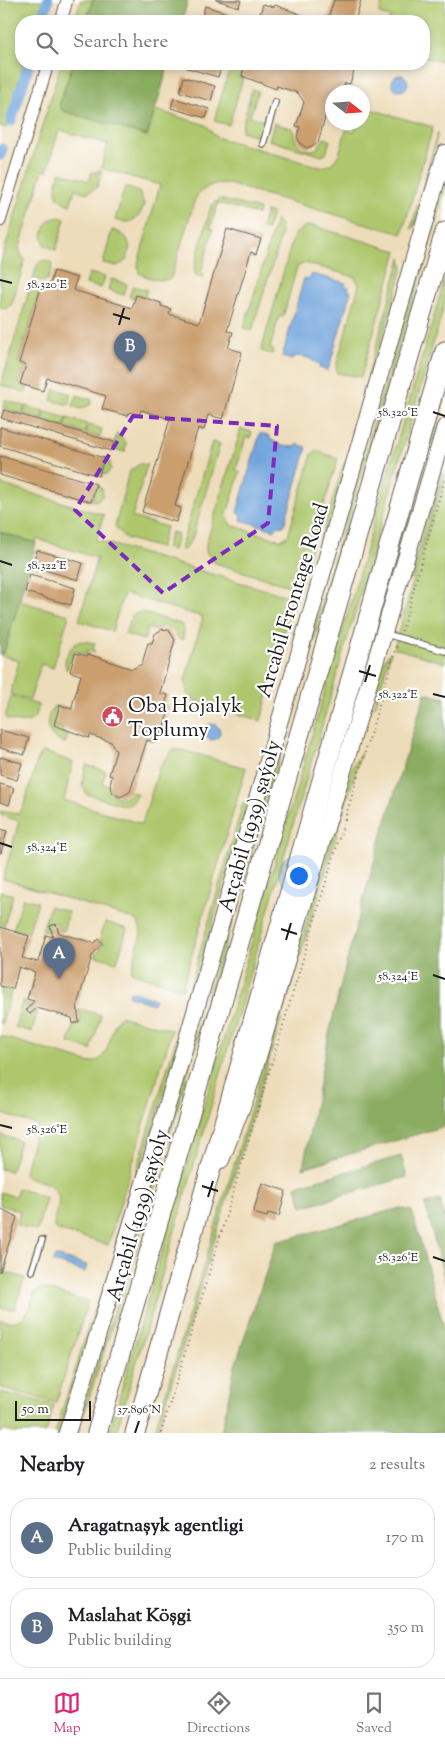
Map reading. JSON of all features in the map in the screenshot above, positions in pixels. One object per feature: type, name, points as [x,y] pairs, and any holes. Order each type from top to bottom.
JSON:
[{"type":"main road","name":"Arçabil (1939) şaýoly","points":[[97,1433],[445,232]]},
{"type":"main road","points":[[135,1433],[445,352]]},
{"type":"street","points":[[63,15],[68,0]]},
{"type":"street","points":[[0,221],[46,70]]},
{"type":"street","name":"Arcabil Frontage Road","points":[[67,1433],[121,1263],[199,1000],[445,153]]},
{"type":"street","points":[[191,1234],[247,1094],[392,636],[445,427]]},
{"type":"lane","points":[[263,144],[275,102]]},
{"type":"lane","points":[[392,636],[445,651]]},
{"type":"lane","points":[[32,1271],[42,1240]]},
{"type":"path","points":[[160,1433],[392,636],[445,478]]},
{"type":"highlighted area","points":[[133,416],[277,426],[268,523],[163,593],[75,510]]},
{"type":"green space","points":[[0,0],[43,0],[39,15],[15,15],[15,70],[23,70],[6,128],[0,126]]},
{"type":"green space","points":[[81,0],[93,0],[88,15],[76,15]]},
{"type":"green space","points":[[93,0],[188,0],[184,15],[88,15]]},
{"type":"green space","points":[[383,0],[445,0],[445,63],[430,59],[430,15],[379,14]]},
{"type":"green space","points":[[59,70],[71,70],[59,105],[147,136],[155,110],[206,125],[216,137],[320,167],[327,166],[336,159],[346,130],[354,132],[355,130],[370,130],[370,109],[433,127],[402,234],[225,183],[216,184],[204,189],[195,199],[171,278],[163,280],[139,273],[138,264],[160,185],[101,168],[108,144],[59,130],[47,171],[43,170],[19,250],[25,260],[12,304],[6,309],[0,308],[0,265]]},
{"type":"green space","points":[[71,70],[167,70],[147,136],[63,111],[59,105]]},
{"type":"green space","points":[[229,70],[242,70],[240,77],[243,78],[229,125],[214,121]]},
{"type":"green space","points":[[252,89],[258,91],[250,116],[266,121],[261,137],[241,131]]},
{"type":"green space","points":[[274,123],[294,129],[297,143],[304,149],[313,150],[318,148],[324,138],[330,140],[326,154],[322,156],[269,140]]},
{"type":"green space","points":[[438,132],[415,226],[411,229]]},
{"type":"green space","points":[[98,170],[102,172],[97,187],[87,193],[75,189],[70,205],[60,199],[56,192],[56,187],[60,172],[89,181],[92,172],[97,173]]},
{"type":"green space","points":[[445,178],[445,191],[134,1257],[78,1433],[75,1433],[131,1256]]},
{"type":"green space","points":[[125,187],[139,192],[144,204],[140,214],[134,220],[126,222],[115,220]]},
{"type":"green space","points":[[219,199],[259,209],[258,214],[218,203],[210,228],[213,229],[201,273],[204,274],[203,279],[196,276],[194,269],[211,206]]},
{"type":"green space","points":[[266,211],[272,213],[267,230],[261,228]]},
{"type":"green space","points":[[59,217],[65,219],[56,250],[45,245],[42,235],[49,220]]},
{"type":"green space","points":[[276,220],[280,224],[281,236],[252,331],[244,328]]},
{"type":"green space","points":[[305,226],[314,226],[397,251],[361,377],[337,373],[336,367],[359,285],[355,277],[305,263],[297,267],[283,317],[279,316],[270,349],[274,350],[273,354],[261,351],[294,235]]},
{"type":"green space","points":[[112,230],[126,237],[129,245],[127,260],[117,266],[103,263]]},
{"type":"green space","points":[[401,258],[403,268],[372,373],[368,375]]},
{"type":"green space","points":[[43,260],[53,263],[48,280],[45,279],[44,282],[33,279],[37,265]]},
{"type":"green space","points":[[89,273],[105,277],[101,288],[86,284]]},
{"type":"green space","points":[[445,278],[445,303],[116,1433],[109,1433]]},
{"type":"green space","points":[[111,279],[127,284],[124,295],[108,290]]},
{"type":"green space","points":[[31,284],[41,287],[18,363],[25,366],[19,384],[27,387],[26,393],[1,385]]},
{"type":"green space","points":[[133,286],[147,290],[145,297],[135,294],[134,298],[129,297]]},
{"type":"green space","points":[[445,382],[445,399],[289,932],[285,930]]},
{"type":"green space","points":[[55,389],[72,394],[69,405],[51,400]]},
{"type":"green space","points":[[77,395],[92,400],[91,404],[81,409],[73,406]]},
{"type":"green space","points":[[5,400],[25,406],[22,414],[3,408]]},
{"type":"green space","points":[[26,406],[44,411],[42,420],[24,414]]},
{"type":"green space","points":[[46,412],[67,418],[64,427],[43,420]]},
{"type":"green space","points":[[68,418],[87,424],[85,433],[65,427]]},
{"type":"green space","points":[[89,425],[102,429],[100,437],[86,433]]},
{"type":"green space","points":[[241,429],[252,432],[250,438],[246,437],[236,470],[240,472],[226,517],[231,525],[280,540],[288,536],[312,454],[316,450],[338,459],[299,589],[215,563],[206,552],[206,544]]},
{"type":"green space","points":[[117,433],[126,443],[125,452],[113,449]]},
{"type":"green space","points":[[212,442],[220,444],[192,539],[185,549],[180,550]]},
{"type":"green space","points":[[105,458],[110,462],[111,469],[107,474],[100,475]]},
{"type":"green space","points":[[344,462],[346,464],[322,552],[317,551]]},
{"type":"green space","points":[[140,464],[147,465],[132,517],[166,527],[160,548],[125,538],[115,526],[128,476],[131,470]]},
{"type":"green space","points":[[445,471],[445,663],[394,648]]},
{"type":"green space","points":[[440,472],[443,473],[412,579],[409,578]]},
{"type":"green space","points":[[0,484],[104,515],[96,540],[297,599],[294,608],[290,608],[261,721],[196,701],[187,694],[185,680],[203,617],[126,594],[123,596],[112,631],[79,621],[97,558],[37,539],[36,543],[0,532]]},
{"type":"green space","points":[[97,485],[102,489],[103,495],[99,500],[92,501]]},
{"type":"green space","points":[[0,532],[36,543],[4,653],[0,653]]},
{"type":"green space","points":[[171,532],[178,534],[173,550],[166,548]]},
{"type":"green space","points":[[19,601],[69,615],[53,668],[41,664],[30,700],[10,694],[19,661],[0,655],[0,653],[4,653]]},
{"type":"green space","points":[[141,612],[181,624],[184,630],[183,640],[178,638],[172,629],[164,626],[154,630],[148,628],[144,640],[125,634],[132,615]]},
{"type":"green space","points":[[81,641],[95,643],[93,649],[95,652],[87,650],[86,654],[74,651],[67,670],[65,666],[66,657],[74,645]]},
{"type":"green space","points":[[391,652],[375,706],[380,670],[386,657]]},
{"type":"green space","points":[[425,693],[445,698],[445,1126],[303,1168],[326,1047],[340,987],[374,860]]},
{"type":"green space","points":[[11,696],[38,705],[35,717],[32,720],[16,722],[5,718]]},
{"type":"green space","points":[[54,706],[58,706],[52,725],[63,729],[62,733],[70,736],[67,737],[65,743],[54,737],[48,728],[48,718]]},
{"type":"green space","points":[[173,750],[182,750],[246,768],[182,989],[131,972],[141,933],[136,920],[3,879],[19,821],[0,815],[0,811],[17,814],[23,808],[39,755],[44,752],[73,762],[64,800],[142,824],[160,765]]},
{"type":"green space","points":[[361,753],[157,1433],[154,1433],[352,767]]},
{"type":"green space","points":[[86,765],[106,771],[102,783],[109,786],[114,796],[122,799],[133,792],[138,794],[135,799],[130,803],[122,805],[87,794],[82,785]]},
{"type":"green space","points":[[243,803],[247,804],[197,978],[190,986]]},
{"type":"green space","points":[[0,891],[13,895],[4,926],[0,925]]},
{"type":"green space","points":[[23,898],[38,902],[28,933],[13,929]]},
{"type":"green space","points":[[50,906],[69,912],[63,931],[60,931],[57,922],[48,925],[50,932],[42,930]]},
{"type":"green space","points":[[105,922],[127,929],[117,962],[95,956],[104,943],[100,939]]},
{"type":"green space","points":[[0,988],[11,991],[2,1024],[0,1023]]},
{"type":"green space","points":[[22,1001],[30,1004],[24,1010],[30,1016],[38,1009],[32,1032],[15,1027]]},
{"type":"green space","points":[[79,1009],[101,1015],[91,1050],[69,1043],[74,1025],[81,1023]]},
{"type":"green space","points":[[120,1016],[172,1030],[108,1245],[58,1230],[54,1227],[59,1199],[57,1193],[50,1185],[26,1177],[24,1174],[37,1125],[0,1113],[0,1036],[90,1063],[97,1061],[103,1056]]},
{"type":"green space","points":[[177,1036],[180,1041],[118,1243],[115,1243]]},
{"type":"green space","points":[[0,1135],[20,1141],[11,1171],[0,1169]]},
{"type":"green space","points":[[401,1156],[407,1177],[302,1207],[296,1186]]},
{"type":"green space","points":[[18,1188],[46,1198],[37,1231],[17,1225],[20,1211],[0,1205],[0,1192],[15,1197]]},
{"type":"green space","points":[[440,1200],[445,1221],[445,1282],[425,1204]]},
{"type":"green space","points":[[400,1208],[412,1211],[445,1331],[445,1433],[221,1433],[235,1366],[276,1242]]},
{"type":"green space","points":[[3,1271],[25,1278],[14,1309],[0,1308],[0,1280]]},
{"type":"green space","points":[[41,1288],[88,1302],[56,1403],[0,1387],[0,1320],[15,1321],[24,1316],[30,1306],[34,1293]]},
{"type":"green space","points":[[95,1306],[99,1308],[59,1433],[55,1433]]},
{"type":"green space","points":[[0,1392],[54,1405],[46,1433],[12,1433],[5,1430],[0,1433]]},
{"type":"water","points":[[400,75],[406,77],[408,83],[406,89],[400,91],[394,89],[392,83],[394,77]]},
{"type":"water","points":[[312,274],[346,283],[345,286],[349,287],[348,291],[351,291],[328,371],[319,368],[319,365],[307,358],[300,356],[293,357],[292,360],[282,357],[304,278],[307,279]]},
{"type":"water","points":[[260,433],[270,436],[270,439],[282,446],[296,447],[297,444],[307,447],[284,526],[276,527],[275,530],[241,520],[242,517],[237,512]]},
{"type":"water","points":[[212,724],[218,726],[220,732],[218,738],[212,740],[206,738],[204,732],[206,726]]},
{"type":"water","points":[[130,991],[155,999],[153,1004],[129,996]]},
{"type":"water","points":[[55,1256],[87,1265],[85,1272],[53,1262]]},
{"type":"building","points":[[216,0],[241,0],[239,7]]},
{"type":"building","points":[[334,0],[361,0],[357,15],[329,15]]},
{"type":"building","points":[[263,4],[274,7],[275,5],[302,15],[260,15]]},
{"type":"building","points":[[205,6],[233,15],[203,15]]},
{"type":"building","points":[[194,70],[220,70],[218,77]]},
{"type":"building","points":[[244,70],[354,70],[350,84],[325,85],[325,118],[318,143],[307,148],[301,144],[297,137],[300,127],[296,126],[304,102],[298,93],[277,86],[276,89],[242,76]]},
{"type":"building","points":[[184,77],[215,86],[211,101],[180,92]]},
{"type":"building","points":[[174,98],[209,109],[206,118],[171,108]]},
{"type":"building","points":[[227,229],[261,239],[256,254],[251,252],[227,331],[233,332],[228,348],[242,352],[223,419],[208,415],[204,430],[198,428],[175,506],[181,508],[176,522],[142,512],[170,419],[141,410],[139,415],[129,412],[128,416],[102,409],[106,396],[47,378],[43,391],[20,384],[26,365],[19,363],[41,287],[48,289],[54,271],[77,278],[73,290],[132,308],[136,295],[161,303],[161,306],[171,309],[169,314],[199,323]]},
{"type":"building","points":[[4,410],[114,442],[111,451],[1,418]]},
{"type":"building","points":[[0,427],[104,458],[99,476],[0,446]]},
{"type":"building","points":[[0,456],[96,484],[91,502],[0,475]]},
{"type":"building","points":[[37,550],[83,563],[78,580],[32,566]]},
{"type":"building","points":[[30,575],[75,588],[71,605],[25,592]]},
{"type":"building","name":"Oba Hojalyk Toplumy","points":[[162,629],[169,630],[175,640],[160,693],[168,695],[165,705],[170,707],[162,733],[157,732],[154,742],[147,740],[130,792],[120,797],[113,793],[110,786],[112,776],[109,775],[116,751],[111,742],[90,735],[89,738],[54,725],[60,705],[72,709],[81,675],[70,672],[75,653],[87,656],[88,654],[132,669],[142,664],[148,643],[152,643],[155,634]]},
{"type":"building","points":[[0,730],[29,738],[24,755],[0,748]]},
{"type":"building","points":[[0,757],[22,763],[17,780],[0,775]]},
{"type":"building","points":[[0,784],[14,788],[9,805],[0,802]]},
{"type":"building","points":[[0,829],[7,831],[1,853],[0,853]]},
{"type":"building","points":[[56,924],[59,933],[94,943],[98,939],[102,943],[92,956],[77,1005],[79,1022],[73,1024],[72,1018],[37,1008],[30,1014],[26,1010],[34,1001],[27,999],[35,972],[19,967],[13,989],[0,986],[0,927],[29,936],[22,958],[38,962],[46,935],[53,937],[50,926]]},
{"type":"building","points":[[262,1183],[286,1191],[279,1216],[268,1213],[267,1217],[253,1213]]},
{"type":"building","points":[[0,1208],[17,1217],[0,1272]]},
{"type":"waterway","points":[[44,15],[48,0]]},
{"type":"waterway","points":[[11,121],[27,70]]},
{"type":"waterway","points":[[0,155],[2,149]]},
{"type":"place","name":"Maslahat Köşgi","points":[[130,372]]},
{"type":"place","name":"Oba Hojalyk Toplumy","points":[[112,717]]},
{"type":"place","name":"Aragatnaşyk agentligi","points":[[59,979]]}]
